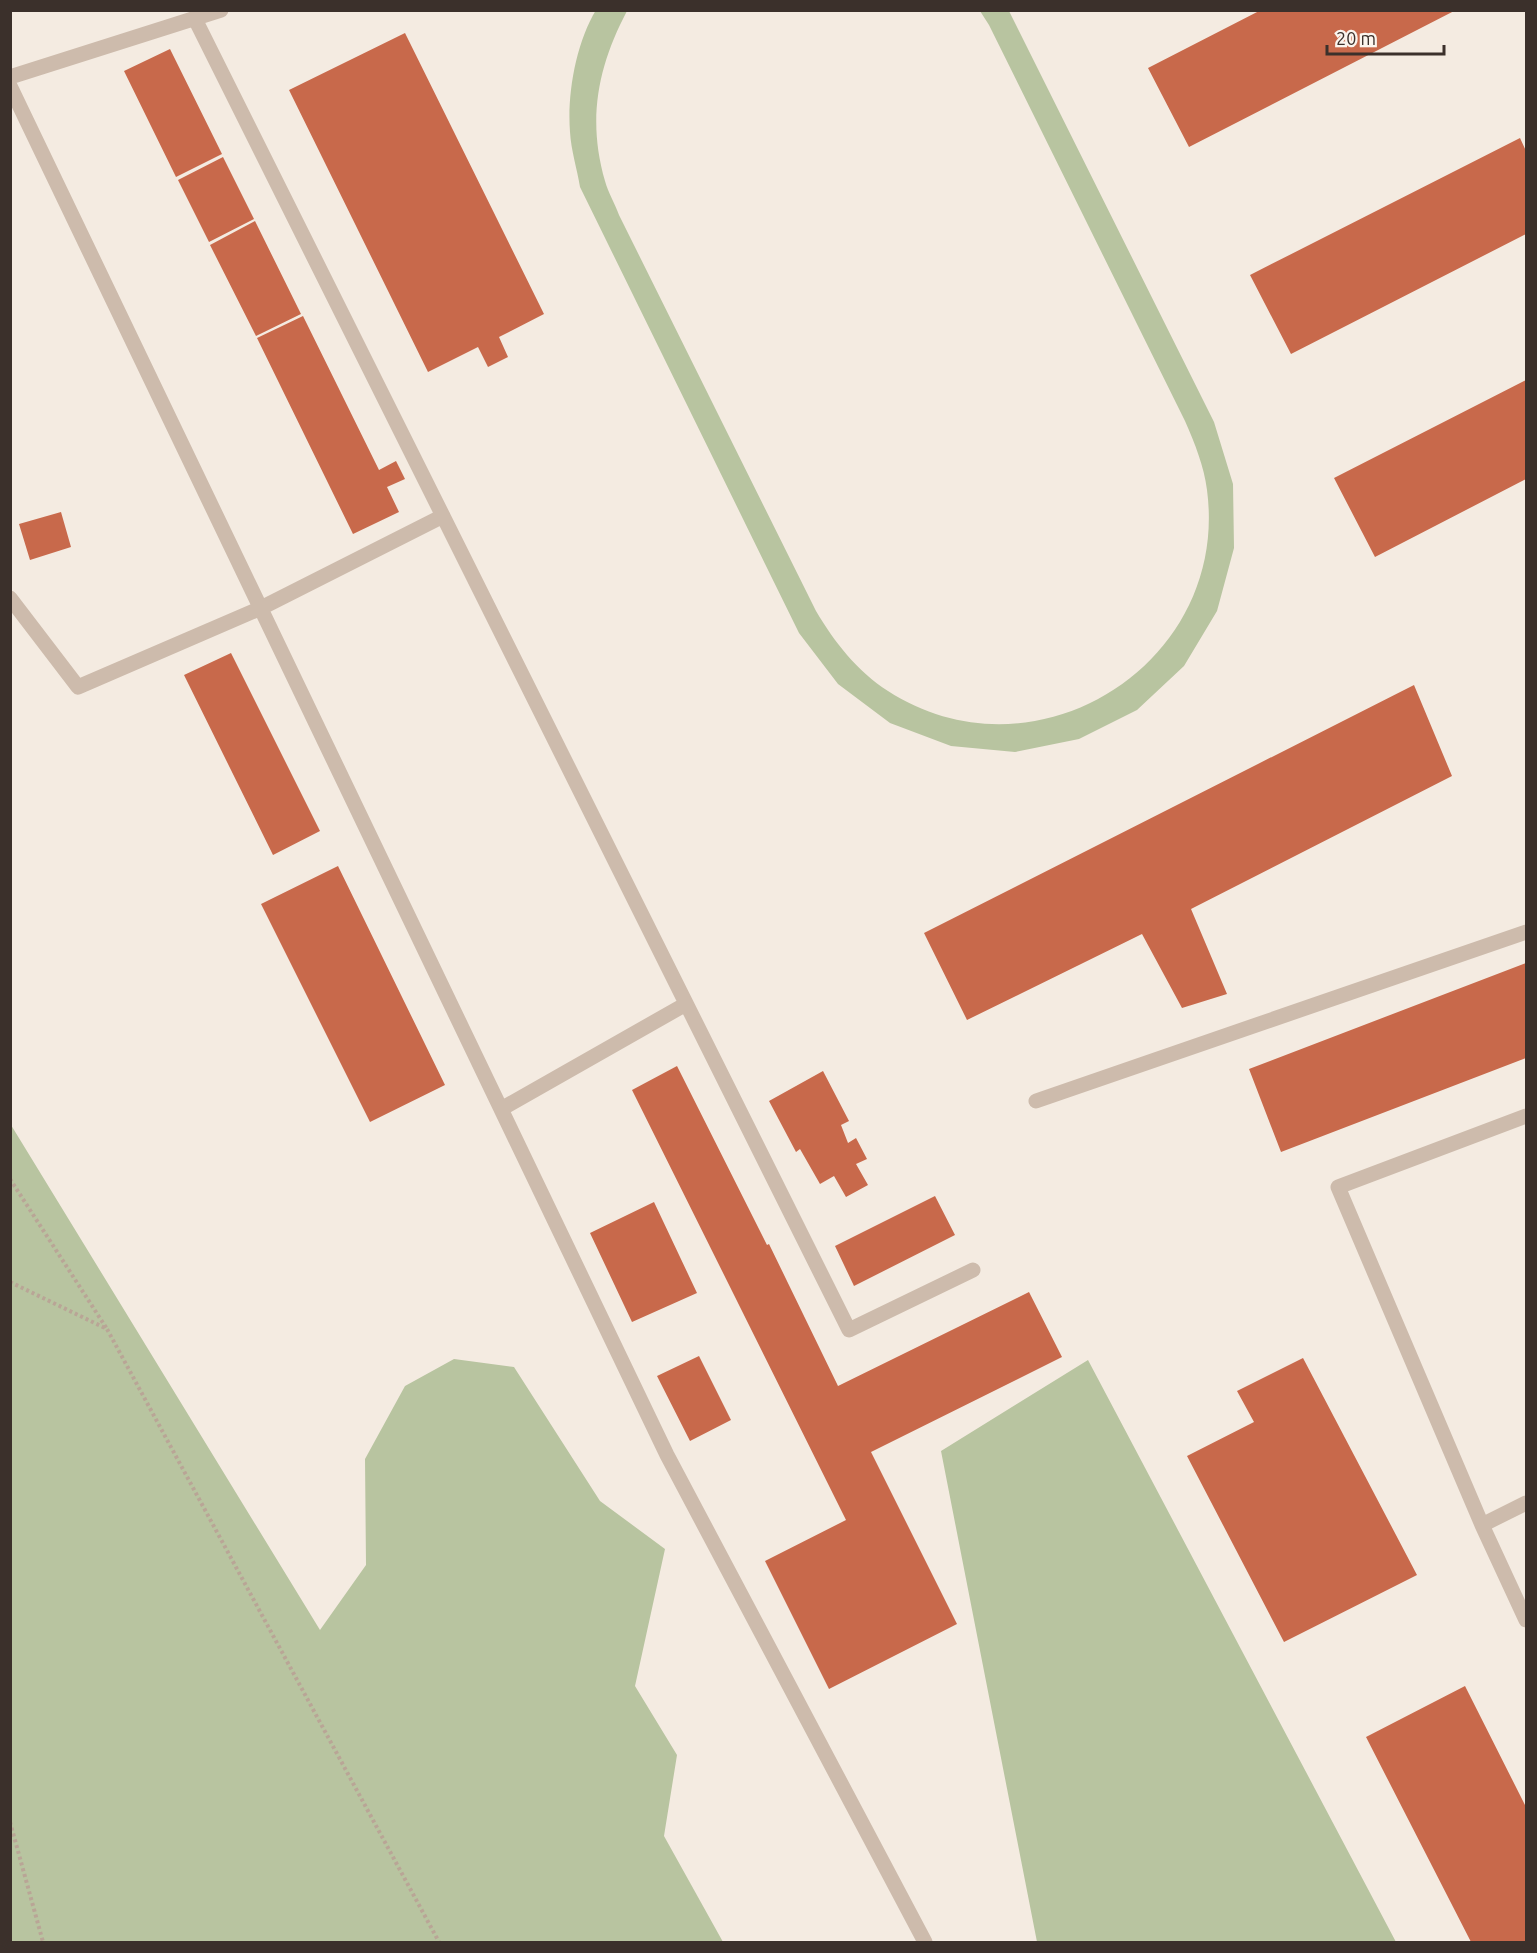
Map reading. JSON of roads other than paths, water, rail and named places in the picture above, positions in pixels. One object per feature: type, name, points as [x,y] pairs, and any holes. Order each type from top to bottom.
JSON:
[{"type":"lane","points":[[10,77],[221,10]]},
{"type":"lane","points":[[195,19],[849,1330],[973,1270]]},
{"type":"lane","points":[[10,86],[667,1455],[925,1942]]},
{"type":"lane","points":[[10,598],[78,687],[261,608],[442,516]]},
{"type":"lane","points":[[1036,1101],[1527,932]]},
{"type":"lane","points":[[501,1108],[686,1004]]},
{"type":"lane","points":[[1527,1116],[1338,1187],[1482,1525],[1527,1620]]},
{"type":"lane","points":[[1482,1525],[1527,1503]]}]
